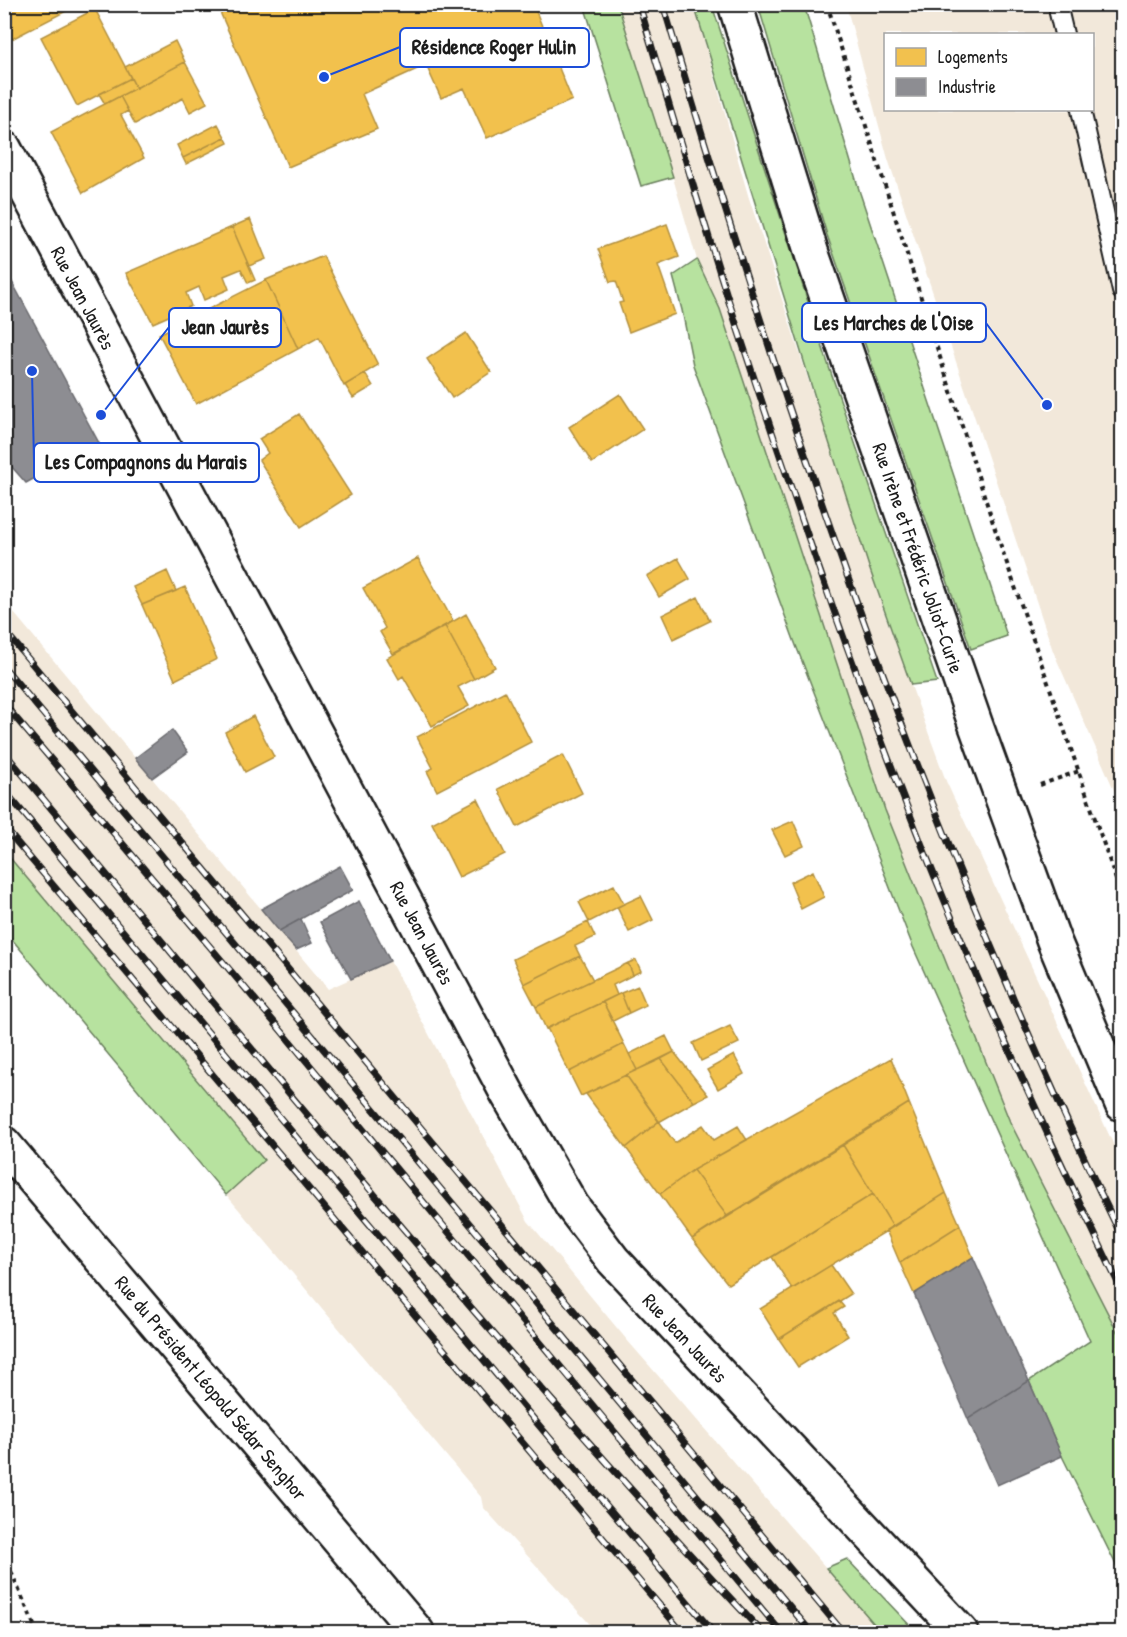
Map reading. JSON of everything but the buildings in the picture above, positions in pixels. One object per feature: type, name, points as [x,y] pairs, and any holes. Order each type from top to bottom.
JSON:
[{"type":"street","name":"Rue Irène et Frédéric Joliot-Curie","points":[[735,4],[812,254],[975,723],[1054,941],[1122,1104]]},
{"type":"street","name":"Rue Jean Jaurès","points":[[4,148],[501,1083],[572,1206],[636,1286],[961,1632]]},
{"type":"street","name":"Rue du Président Léopold Sédar Senghor","points":[[4,1144],[417,1632]]},
{"type":"lane","points":[[1059,13],[1064,33]]},
{"type":"lane","points":[[1081,111],[1122,291]]},
{"type":"path","points":[[827,4],[994,526],[1122,897]]},
{"type":"path","points":[[4,1555],[37,1632]]},
{"type":"shaded area","points":[[584,5],[694,5],[748,195],[883,609],[946,781],[1122,1163],[1122,1577],[1062,1456],[1090,1341],[913,947],[792,636],[691,358],[673,276],[697,260],[673,178],[641,186]]},
{"type":"shaded area","points":[[846,5],[1122,5],[1122,808],[1053,651],[888,159]]},
{"type":"shaded area","points":[[4,601],[328,989],[390,961],[528,1221],[627,1340],[882,1632],[597,1632],[483,1507],[481,1497],[5,932]]},
{"type":"green space","points":[[584,5],[618,5],[673,177],[641,186]]},
{"type":"green space","points":[[694,5],[712,5],[831,373],[937,682],[911,685],[869,567],[822,420]]},
{"type":"green space","points":[[758,5],[804,5],[860,193],[1007,636],[971,649],[827,235]]},
{"type":"green space","points":[[697,260],[720,309],[885,810],[1010,1122],[1122,1341],[1122,1577],[1062,1456],[1029,1381],[1090,1341],[913,947],[795,643],[693,365],[673,276]]},
{"type":"green space","points":[[5,852],[264,1160],[226,1195],[5,931]]},
{"type":"green space","points":[[847,1559],[916,1632],[881,1632],[826,1568]]},
{"type":"railway","points":[[639,4],[729,302],[866,700],[916,830],[989,1005],[1122,1291]]},
{"type":"railway","points":[[663,4],[777,372],[861,614],[953,854],[1016,1005],[1075,1139],[1122,1237]]},
{"type":"railway","points":[[4,630],[843,1632]]},
{"type":"railway","points":[[4,667],[811,1632]]},
{"type":"railway","points":[[4,704],[274,1022],[781,1632]]},
{"type":"railway","points":[[4,752],[283,1087],[471,1308],[762,1632]]},
{"type":"railway","points":[[4,790],[713,1632]]},
{"type":"railway","points":[[4,827],[682,1632]]},
{"type":"place","name":"Résidence Roger Hulin","points":[[324,77]]},
{"type":"place","name":"Les Compagnons du Marais","points":[[32,371]]},
{"type":"place","name":"Les Marches de l'Oise","points":[[1047,405]]},
{"type":"place","name":"Jean Jaurès","points":[[101,415]]}]
